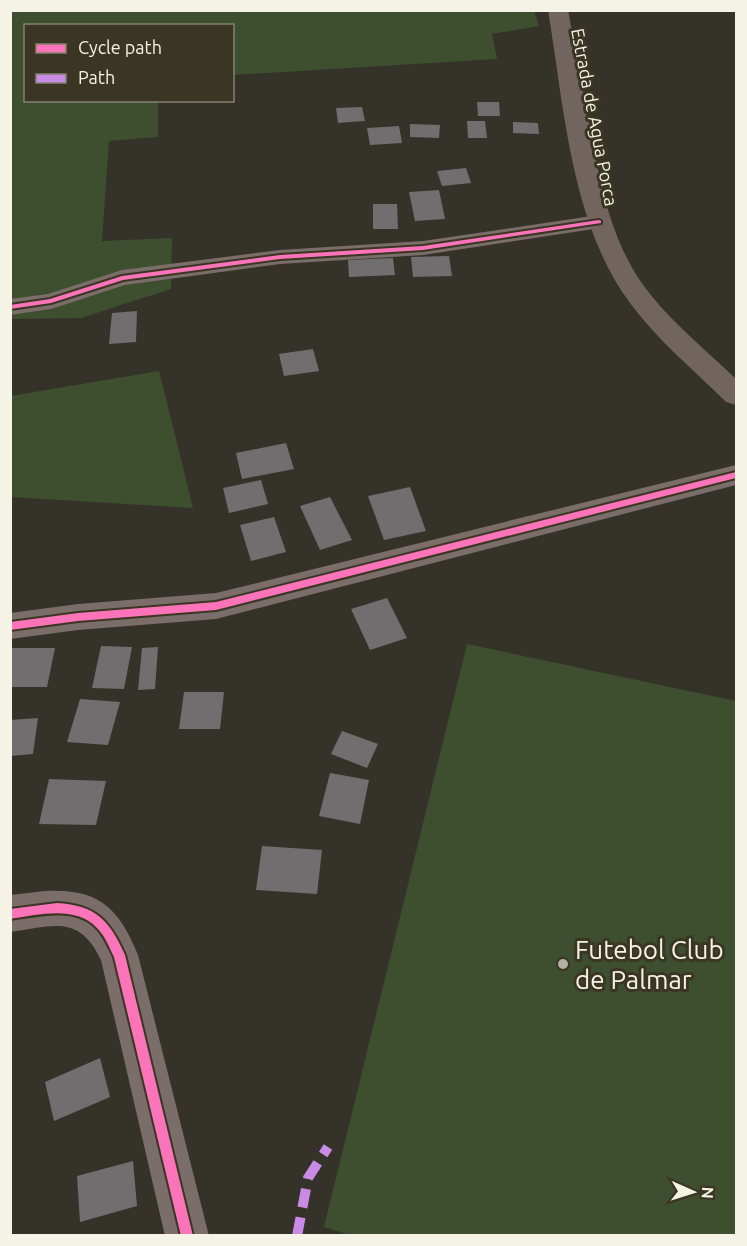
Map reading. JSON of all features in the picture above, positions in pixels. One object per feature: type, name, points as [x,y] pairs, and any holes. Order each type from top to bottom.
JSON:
[{"type":"main road","name":"Estrada de Agua Porca","points":[[558,10],[590,188],[599,222],[613,257],[629,285],[654,314],[736,395]]},
{"type":"street","points":[[10,307],[51,301],[122,279],[280,257],[423,248],[599,222]]},
{"type":"street","points":[[10,626],[78,617],[216,606],[736,475]]},
{"type":"street","points":[[10,914],[53,908],[81,910],[101,923],[119,955],[187,1236]]},
{"type":"green space","points":[[534,10],[539,26],[492,34],[497,59],[234,75],[234,24],[24,24],[24,102],[158,102],[158,137],[109,141],[102,241],[172,238],[171,289],[81,318],[11,319],[10,11]]},
{"type":"green space","points":[[159,371],[193,508],[11,497],[11,396]]},
{"type":"green space","name":"Futebol Club de Palmar","points":[[467,644],[736,701],[736,1235],[353,1236],[324,1227]]},
{"type":"building","points":[[477,102],[499,102],[500,116],[478,116]]},
{"type":"building","points":[[362,107],[365,121],[338,123],[336,108]]},
{"type":"building","points":[[467,121],[485,121],[487,138],[468,138]]},
{"type":"building","points":[[513,122],[538,123],[539,134],[513,133]]},
{"type":"building","points":[[410,124],[440,125],[439,138],[410,137]]},
{"type":"building","points":[[399,126],[402,143],[370,145],[367,128]]},
{"type":"building","points":[[466,168],[471,183],[442,186],[437,171]]},
{"type":"building","points":[[439,190],[445,219],[415,221],[409,192]]},
{"type":"building","points":[[373,204],[397,204],[398,229],[373,229]]},
{"type":"building","points":[[449,256],[452,276],[413,277],[411,257]]},
{"type":"building","points":[[393,258],[395,275],[349,277],[348,260]]},
{"type":"building","points":[[137,311],[136,342],[109,344],[112,313]]},
{"type":"building","points":[[313,349],[319,371],[284,376],[279,354]]},
{"type":"building","points":[[286,443],[294,469],[242,479],[236,453]]},
{"type":"building","points":[[261,480],[268,504],[229,513],[223,488]]},
{"type":"building","points":[[410,487],[426,531],[384,540],[368,496]]},
{"type":"building","points":[[330,497],[352,540],[320,550],[300,506]]},
{"type":"building","points":[[274,517],[286,552],[251,561],[240,525]]},
{"type":"building","points":[[387,598],[407,638],[370,650],[351,609]]},
{"type":"building","points":[[101,646],[132,647],[124,689],[92,688]]},
{"type":"building","points":[[158,647],[155,689],[138,690],[142,648]]},
{"type":"building","points":[[11,648],[55,648],[47,687],[10,687]]},
{"type":"building","points":[[184,692],[224,692],[220,729],[179,729]]},
{"type":"building","points":[[80,699],[120,702],[108,745],[67,742]]},
{"type":"building","points":[[38,718],[33,754],[10,756],[10,720]]},
{"type":"building","points":[[342,731],[378,744],[367,768],[331,754]]},
{"type":"building","points":[[330,773],[369,780],[360,824],[319,816]]},
{"type":"building","points":[[49,779],[106,781],[96,825],[39,824]]},
{"type":"building","points":[[262,846],[322,850],[317,894],[256,890]]},
{"type":"building","points":[[100,1058],[110,1097],[54,1121],[45,1082]]},
{"type":"building","points":[[133,1161],[137,1206],[80,1222],[77,1176]]},
{"type":"marked path","points":[[297,1236],[308,1178],[328,1147]]},
{"type":"cycle path","points":[[10,307],[51,301],[122,278],[280,257],[423,248],[599,222]]},
{"type":"cycle path","points":[[10,626],[78,617],[216,606],[736,475]]},
{"type":"cycle path","points":[[10,914],[57,908],[80,911],[100,923],[108,934],[119,955],[187,1236]]},
{"type":"place","name":"Futebol Club de Palmar","points":[[563,964]]}]
